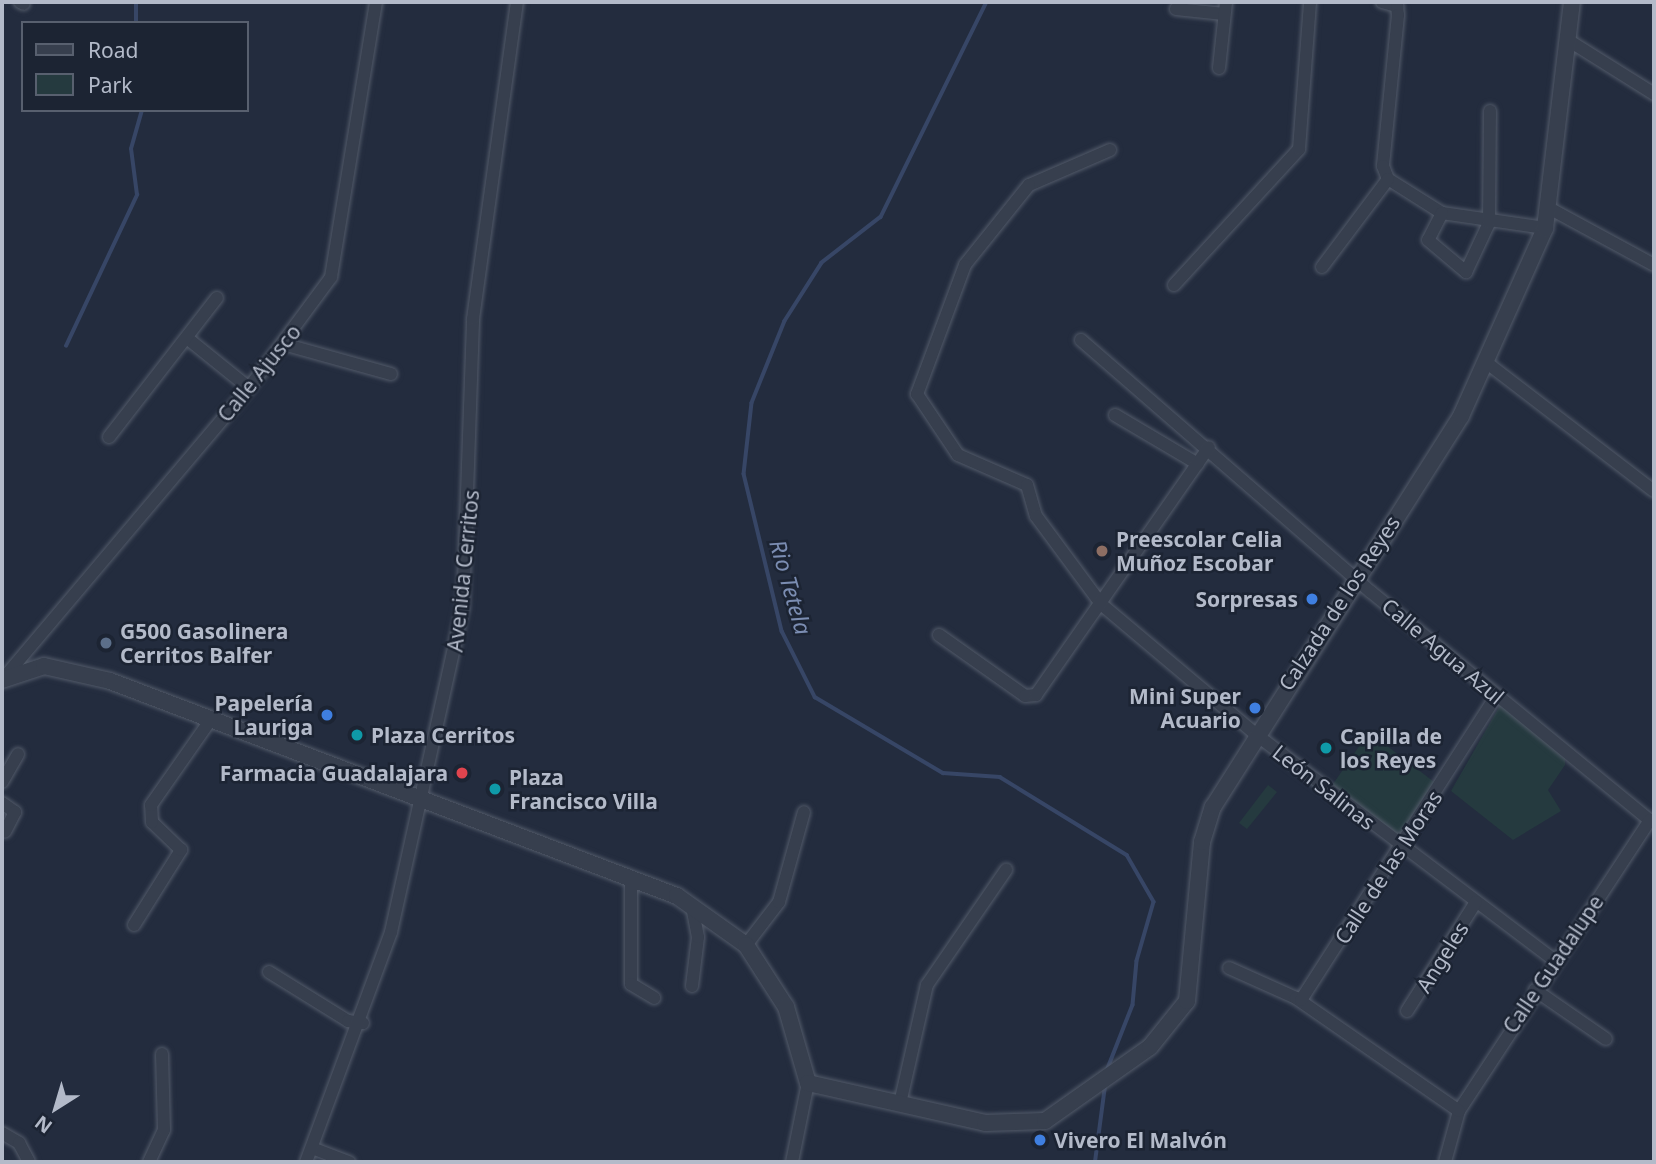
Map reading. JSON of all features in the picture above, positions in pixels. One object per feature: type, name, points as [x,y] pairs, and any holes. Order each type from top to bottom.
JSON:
[{"type":"street","name":"Calle Ajusco","points":[[2,680],[248,388],[331,277],[341,242],[376,2]]},
{"type":"street","name":"Avenida Cerritos","points":[[306,1162],[363,1023],[423,796],[463,608],[474,448],[472,330],[517,2]]},
{"type":"street","points":[[1174,285],[1299,149],[1310,2]]},
{"type":"street","points":[[1382,2],[1397,6],[1398,15],[1383,166],[1388,179],[1442,213],[1489,223],[1545,228]]},
{"type":"street","name":"Calzada de los Reyes","points":[[808,1083],[901,1099],[985,1123],[1045,1121],[1160,1038],[1189,995],[1202,842],[1213,807],[1254,733],[1461,416],[1487,363],[1545,228],[1572,2]]},
{"type":"street","points":[[1176,9],[1225,8],[1219,68]]},
{"type":"street","points":[[1568,40],[1654,94]]},
{"type":"street","points":[[1442,213],[1427,240],[1466,272],[1489,223],[1490,111]]},
{"type":"street","name":"León Salinas","points":[[1110,150],[1029,185],[965,265],[951,312],[916,386],[958,455],[1027,485],[1036,516],[1101,604],[1254,733],[1402,848],[1554,960]]},
{"type":"street","points":[[1322,267],[1388,179]]},
{"type":"street","points":[[1549,208],[1654,265]]},
{"type":"street","points":[[109,437],[217,298]]},
{"type":"street","points":[[187,338],[248,388]]},
{"type":"street","name":"Calle Agua Azul","points":[[1080,340],[1209,447],[1496,696],[1650,820]]},
{"type":"street","points":[[283,344],[391,374]]},
{"type":"street","points":[[1487,363],[1654,491]]},
{"type":"street","points":[[1115,415],[1198,464]]},
{"type":"street","points":[[939,635],[1031,698],[1101,604],[1209,447]]},
{"type":"street","points":[[2,680],[44,666],[69,670],[212,718],[423,796],[631,877],[692,905],[746,945],[786,1007],[808,1083],[792,1162]]},
{"type":"street","name":"Calle de las Moras","points":[[1301,1000],[1402,848],[1496,696]]},
{"type":"street","points":[[134,925],[181,850],[148,816],[151,805],[212,718]]},
{"type":"street","points":[[2,782],[18,754]]},
{"type":"street","points":[[2,803],[15,812],[5,832]]},
{"type":"street","points":[[746,945],[779,902],[804,812]]},
{"type":"street","name":"Calle Guadalupe","points":[[1445,1162],[1459,1111],[1554,960],[1650,820]]},
{"type":"street","points":[[901,1099],[927,985],[1006,870]]},
{"type":"street","points":[[631,877],[631,984],[654,998]]},
{"type":"street","name":"Angeles","points":[[1407,1011],[1476,902]]},
{"type":"street","points":[[692,905],[698,937],[692,986]]},
{"type":"street","points":[[1229,968],[1301,1000],[1459,1111]]},
{"type":"street","points":[[269,972],[348,1021],[363,1023]]},
{"type":"street","points":[[1535,990],[1606,1039]]},
{"type":"street","points":[[149,1162],[164,1130],[162,1054]]},
{"type":"street","points":[[2,1133],[19,1143],[29,1162]]},
{"type":"street","points":[[312,1148],[349,1162]]},
{"type":"green space","points":[[1502,702],[1565,751],[1565,765],[1548,790],[1561,811],[1513,840],[1451,791]]},
{"type":"green space","points":[[1369,732],[1438,785],[1401,840],[1331,787]]},
{"type":"green space","points":[[1268,785],[1277,792],[1247,829],[1239,823]]},
{"type":"waterway","points":[[136,2],[136,21]]},
{"type":"waterway","name":"Rio Tetela","points":[[987,2],[881,217],[822,263],[785,321],[752,403],[744,474],[782,631],[815,697],[943,773],[1000,777],[1127,855],[1154,902],[1137,961],[1133,1005],[1107,1071]]},
{"type":"waterway","points":[[66,346],[137,195],[131,149],[141,112]]},
{"type":"waterway","name":"Rio Tetela","points":[[1095,1162],[1105,1086]]},
{"type":"place","name":"Preescolar Celia Muñoz Escobar","points":[[1102,551]]},
{"type":"place","name":"Sorpresas","points":[[1312,599]]},
{"type":"place","name":"G500 Gasolinera Cerritos Balfer","points":[[106,643]]},
{"type":"place","name":"Mini Super Acuario","points":[[1255,708]]},
{"type":"place","name":"Papelería Lauriga","points":[[327,715]]},
{"type":"place","name":"Plaza Cerritos","points":[[357,735]]},
{"type":"place","name":"Capilla de los Reyes","points":[[1326,748]]},
{"type":"place","name":"Farmacia Guadalajara","points":[[462,773]]},
{"type":"place","name":"Plaza Francisco Villa","points":[[495,789]]},
{"type":"place","name":"Vivero El Malvón","points":[[1040,1140]]}]
